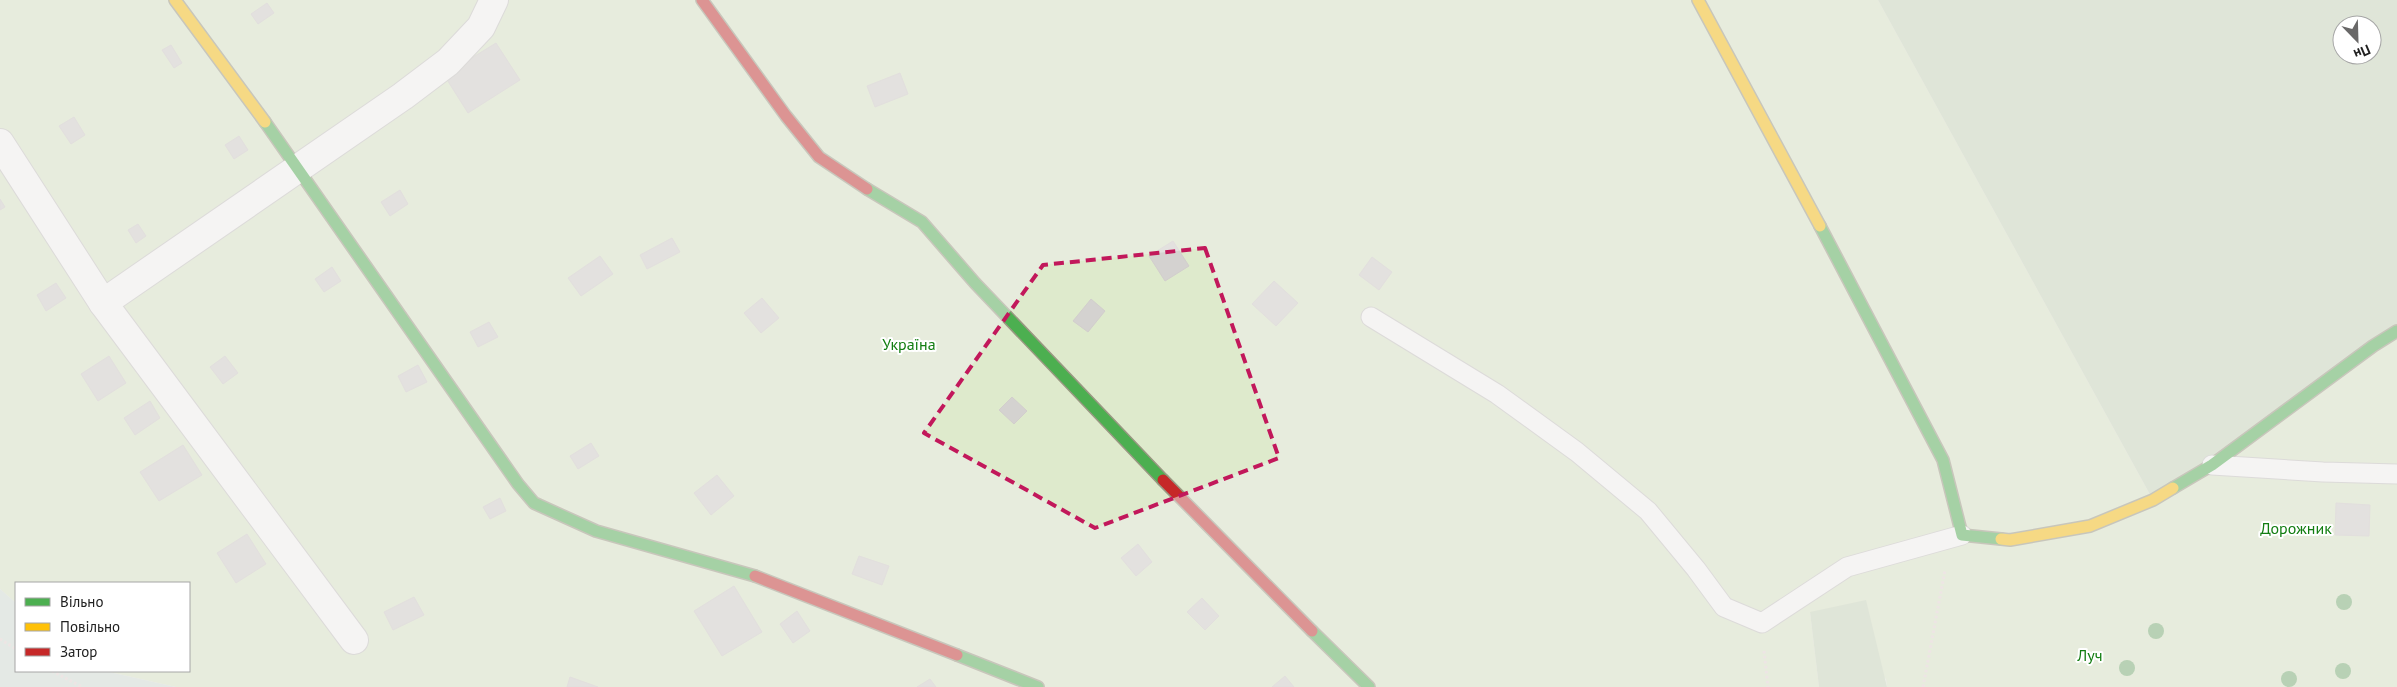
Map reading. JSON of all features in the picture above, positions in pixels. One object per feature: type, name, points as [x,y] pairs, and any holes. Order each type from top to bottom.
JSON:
[{"type":"street","points":[[175,0],[299,169],[518,484],[534,503],[596,531],[765,579],[1038,687]]},
{"type":"street","points":[[104,303],[299,169],[448,62],[481,27],[494,0]]},
{"type":"street","points":[[702,0],[786,116],[819,157],[922,222],[975,283],[1238,558],[1369,687]]},
{"type":"street","points":[[1698,0],[1866,312],[1943,460],[1962,535],[2010,540],[2090,526],[2153,500],[2212,465],[2373,346],[2397,331]]},
{"type":"street","points":[[0,143],[104,303],[354,640]]},
{"type":"lane","points":[[1371,317],[1497,394],[1577,452],[1648,511],[1696,569],[1724,608],[1762,623],[1847,567],[1962,535]]},
{"type":"lane","points":[[2212,465],[2323,472],[2397,474]]},
{"type":"path","points":[[1923,687],[1943,573],[1962,535]]},
{"type":"path","points":[[1762,623],[1768,687]]},
{"type":"path","points":[[0,640],[15,648]]},
{"type":"path","points":[[54,672],[82,687]]},
{"type":"highlighted area","points":[[1205,248],[1279,458],[1095,528],[924,433],[1043,265]]},
{"type":"green space","name":"Україна","points":[[0,0],[1878,0],[2153,500],[2397,331],[2397,687],[1887,687],[1886,679],[1810,612],[1819,687],[176,687],[109,672],[190,672],[190,582],[15,582],[15,602],[0,589]]},
{"type":"green space","points":[[1878,0],[2397,0],[2397,331],[2153,500]]},
{"type":"green space","points":[[1866,600],[1887,687],[1819,687],[1810,612]]},
{"type":"shaded area","points":[[0,589],[15,602],[15,672],[109,672],[176,687],[0,687]]},
{"type":"building","points":[[267,3],[274,13],[258,24],[251,14]]},
{"type":"building","points":[[496,43],[520,80],[468,113],[444,75]]},
{"type":"building","points":[[171,45],[182,63],[174,68],[162,50]]},
{"type":"building","points":[[900,73],[908,94],[875,107],[867,86]]},
{"type":"building","points":[[74,117],[85,135],[71,144],[59,126]]},
{"type":"building","points":[[239,136],[248,150],[234,159],[225,145]]},
{"type":"building","points":[[400,190],[408,204],[390,216],[381,202]]},
{"type":"building","points":[[0,199],[5,207],[0,210]]},
{"type":"building","points":[[138,224],[146,236],[136,243],[128,230]]},
{"type":"building","points":[[672,238],[680,252],[647,269],[640,255]]},
{"type":"building","points":[[1173,241],[1189,266],[1165,281],[1149,256]]},
{"type":"building","points":[[600,256],[613,274],[581,296],[568,278]]},
{"type":"building","points":[[1372,257],[1392,272],[1379,290],[1359,275]]},
{"type":"building","points":[[332,267],[341,281],[324,292],[315,279]]},
{"type":"building","points":[[1274,281],[1298,303],[1276,326],[1252,304]]},
{"type":"building","points":[[56,283],[66,298],[46,311],[37,295]]},
{"type":"building","points":[[762,298],[779,318],[761,333],[744,313]]},
{"type":"building","points":[[1091,299],[1105,311],[1088,332],[1073,321]]},
{"type":"building","points":[[489,322],[498,337],[478,347],[470,332]]},
{"type":"building","points":[[109,356],[126,383],[98,401],[81,374]]},
{"type":"building","points":[[225,356],[238,373],[223,384],[210,367]]},
{"type":"building","points":[[418,365],[427,382],[406,392],[398,376]]},
{"type":"building","points":[[1012,397],[1027,411],[1014,424],[999,410]]},
{"type":"building","points":[[150,401],[160,418],[135,435],[124,418]]},
{"type":"building","points":[[591,443],[599,456],[578,469],[570,456]]},
{"type":"building","points":[[183,445],[202,475],[159,501],[140,472]]},
{"type":"building","points":[[717,475],[734,496],[711,515],[694,493]]},
{"type":"building","points":[[500,498],[506,511],[490,519],[483,507]]},
{"type":"building","points":[[2336,503],[2370,505],[2369,536],[2335,535]]},
{"type":"building","points":[[247,534],[266,564],[236,583],[217,553]]},
{"type":"building","points":[[1138,544],[1152,562],[1136,576],[1121,558]]},
{"type":"building","points":[[859,556],[889,566],[882,585],[852,574]]},
{"type":"building","points":[[734,586],[762,632],[722,656],[694,611]]},
{"type":"building","points":[[414,597],[424,615],[393,630],[384,612]]},
{"type":"building","points":[[1202,598],[1219,616],[1205,630],[1187,612]]},
{"type":"building","points":[[797,611],[810,631],[793,643],[780,624]]},
{"type":"building","points":[[1285,676],[1294,687],[1272,687]]},
{"type":"building","points":[[570,677],[598,687],[567,687]]},
{"type":"building","points":[[930,679],[936,687],[917,687]]},
{"type":"traffic: fast","points":[[265,122],[518,484],[534,503],[596,531],[755,576]]},
{"type":"traffic: fast","points":[[867,189],[922,222],[975,283],[1163,480]]},
{"type":"traffic: fast","points":[[1820,226],[1943,460],[1962,535],[2001,539]]},
{"type":"traffic: fast","points":[[2173,488],[2212,465],[2373,346],[2397,331]]},
{"type":"traffic: fast","points":[[1312,631],[1369,687]]},
{"type":"traffic: fast","points":[[957,655],[1038,687]]},
{"type":"traffic: slow","points":[[175,0],[265,122]]},
{"type":"traffic: slow","points":[[1698,0],[1820,226]]},
{"type":"traffic: slow","points":[[2001,539],[2010,540],[2090,526],[2153,500],[2173,488]]},
{"type":"traffic: jam","points":[[702,0],[786,116],[819,157],[867,189]]},
{"type":"traffic: jam","points":[[1163,480],[1312,631]]},
{"type":"traffic: jam","points":[[755,576],[957,655]]},
{"type":"park label","name":"Дорожник","points":[[2296,528]]},
{"type":"park label","name":"Луч","points":[[2090,655]]}]
